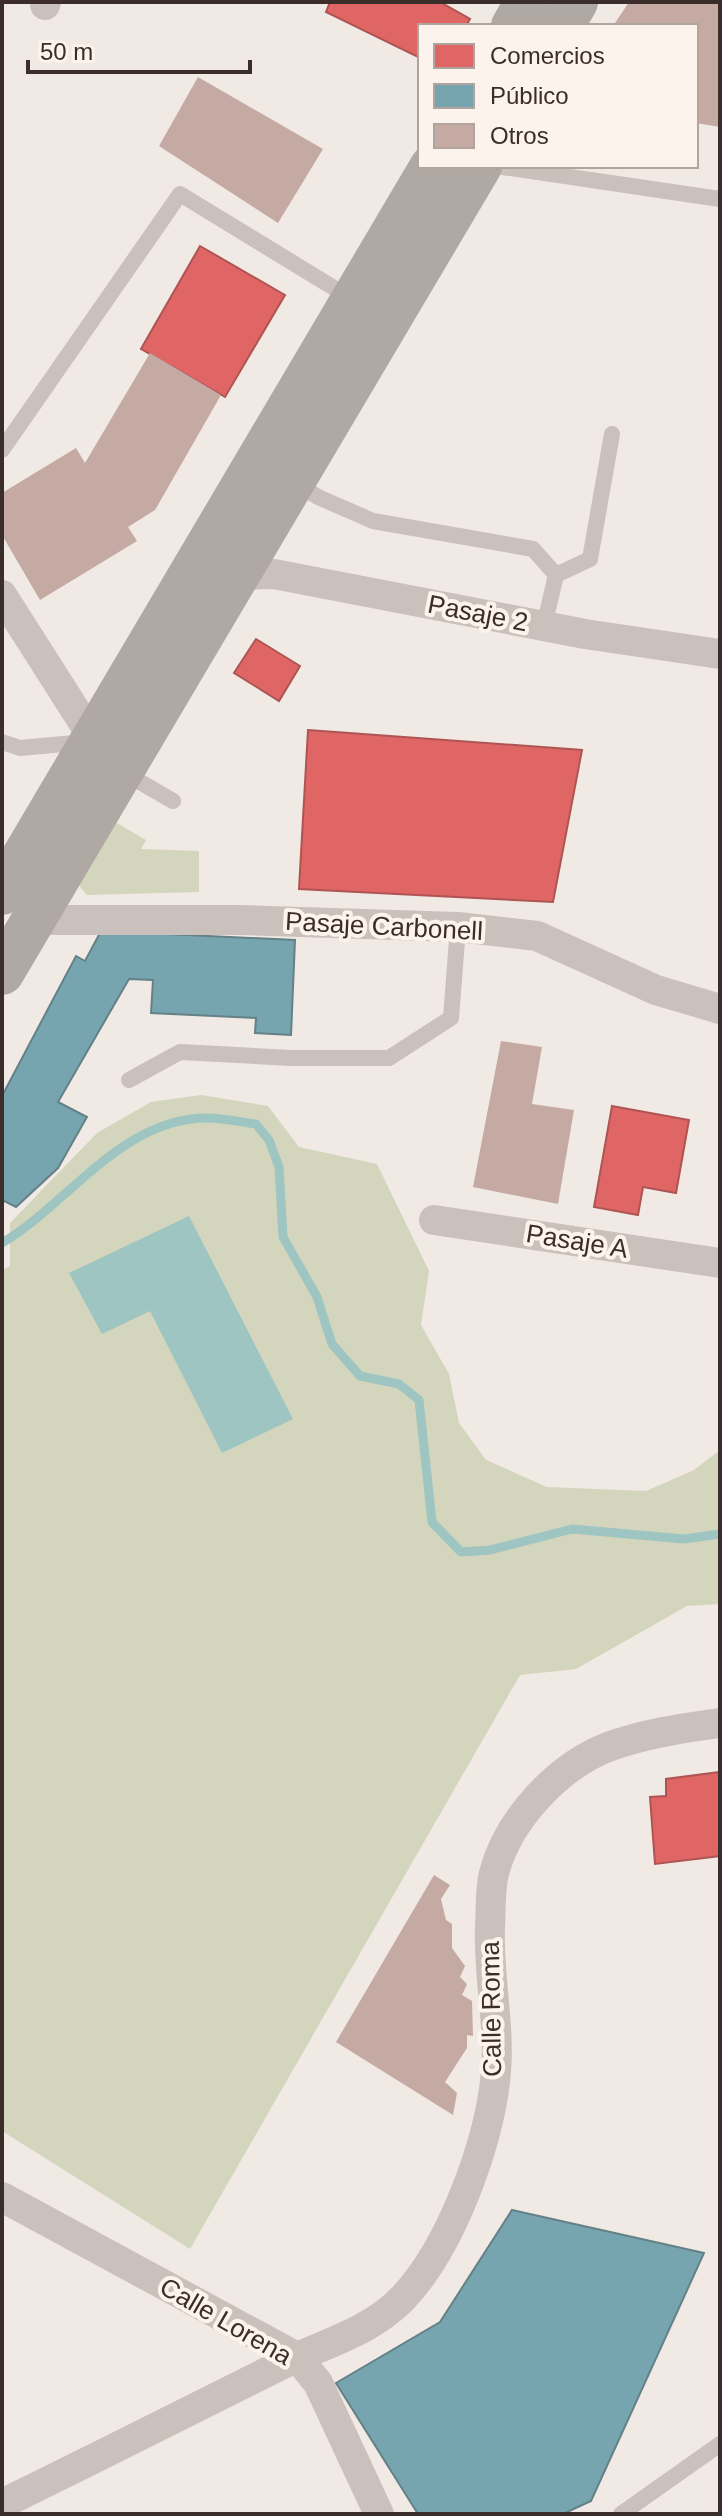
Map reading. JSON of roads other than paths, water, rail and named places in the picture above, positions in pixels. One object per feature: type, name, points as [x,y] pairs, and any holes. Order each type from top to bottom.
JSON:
[{"type":"highway","points":[[514,24],[527,2]]},
{"type":"highway","points":[[563,24],[576,2]]},
{"type":"highway","points":[[2,973],[18,907],[108,756],[353,300],[431,168]]},
{"type":"highway","points":[[108,756],[237,575],[479,168]]},
{"type":"street","name":"Pasaje 2","points":[[237,575],[274,574],[544,626],[720,654]]},
{"type":"street","points":[[2,595],[108,756]]},
{"type":"street","name":"Pasaje Carbonell","points":[[18,907],[241,920],[458,927],[537,936],[656,990],[720,1009]]},
{"type":"street","name":"Pasaje A","points":[[434,1220],[720,1263]]},
{"type":"street","name":"Calle Roma","points":[[2,2504],[297,2357],[353,2336],[403,2297],[441,2241],[474,2176],[496,2070],[490,1930],[494,1873],[518,1820],[561,1775],[607,1748],[684,1728],[720,1723]]},
{"type":"street","name":"Calle Lorena","points":[[2,2197],[297,2357],[318,2383],[379,2514]]},
{"type":"lane","points":[[510,168],[720,199]]},
{"type":"lane","points":[[2,450],[180,194],[353,300]]},
{"type":"lane","points":[[556,575],[590,559],[612,434]]},
{"type":"lane","points":[[292,481],[318,497],[373,521],[533,549],[556,575]]},
{"type":"lane","points":[[544,626],[556,575]]},
{"type":"lane","points":[[2,742],[20,748],[108,756],[173,801]]},
{"type":"lane","points":[[129,1080],[180,1052],[291,1058],[389,1058],[451,1018],[458,927]]},
{"type":"lane","points":[[621,2514],[641,2509],[720,2444]]},
{"type":"water","points":[[189,1216],[293,1419],[222,1453],[150,1311],[102,1334],[69,1273]]},
{"type":"waterway","points":[[2,1243],[122,1147],[149,1132],[177,1122],[207,1118],[256,1124],[269,1140],[279,1167],[283,1237],[317,1297],[332,1344],[360,1376],[399,1384],[419,1400],[432,1522],[461,1552],[490,1550],[572,1529],[684,1539],[720,1534]]}]
